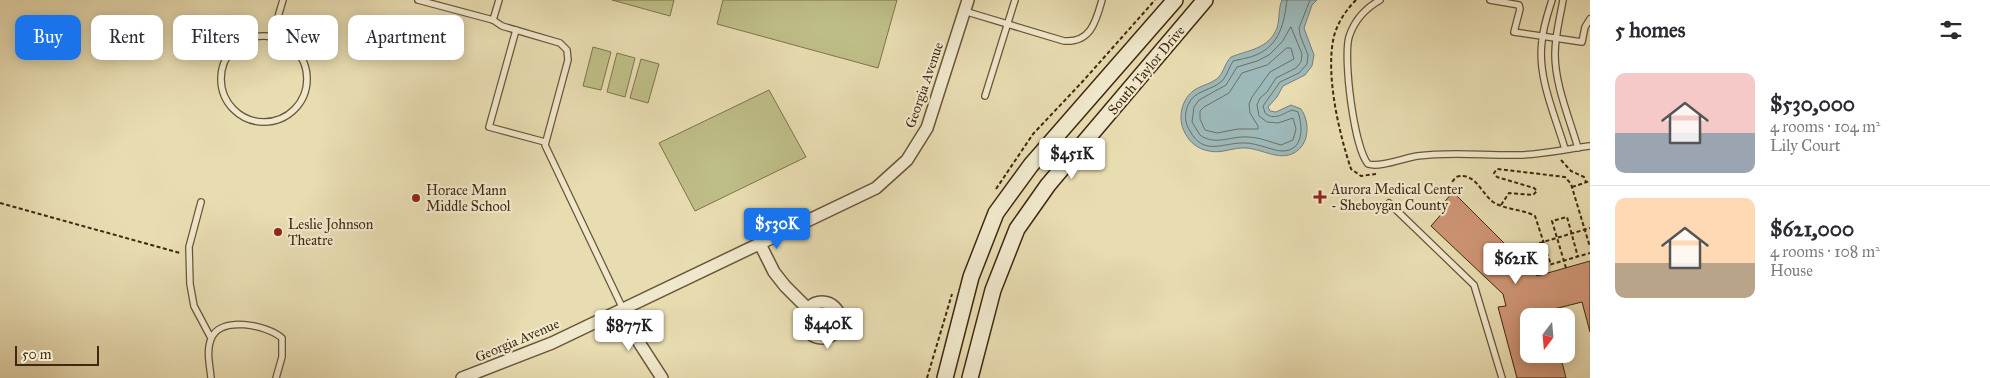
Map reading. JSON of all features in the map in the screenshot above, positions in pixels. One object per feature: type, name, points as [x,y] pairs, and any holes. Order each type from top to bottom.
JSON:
[{"type":"main road","name":"South Taylor Drive","points":[[945,378],[971,277],[996,214],[1031,165],[1175,0]]},
{"type":"main road","name":"South Taylor Drive","points":[[970,378],[993,290],[1017,229],[1048,185],[1205,0]]},
{"type":"street","name":"Georgia Avenue","points":[[462,378],[486,374],[623,310],[867,192],[891,176],[907,160],[927,128],[966,6]]},
{"type":"street","points":[[760,244],[774,272],[785,286],[808,308]]},
{"type":"street","points":[[623,310],[640,344],[662,378]]},
{"type":"lane","points":[[279,15],[284,0]]},
{"type":"lane","points":[[418,0],[493,20],[502,26],[560,43],[567,50],[568,60],[545,142],[550,158],[623,310]]},
{"type":"lane","points":[[493,20],[498,0]]},
{"type":"lane","points":[[984,96],[1015,0]]},
{"type":"lane","points":[[966,6],[1007,24],[1073,42],[1084,38],[1094,27],[1102,0]]},
{"type":"lane","points":[[1380,0],[1358,20],[1350,34],[1347,50],[1348,77],[1353,111],[1367,164],[1375,166],[1408,157],[1437,154],[1520,155],[1590,146]]},
{"type":"lane","points":[[1490,0],[1519,5],[1520,9],[1514,32],[1582,42],[1587,23],[1590,19]]},
{"type":"lane","points":[[1552,0],[1542,37],[1541,53],[1544,78],[1565,150]]},
{"type":"lane","points":[[1563,0],[1556,39],[1555,59],[1558,79],[1578,148]]},
{"type":"lane","points":[[516,30],[490,126],[545,142]]},
{"type":"lane","points":[[257,37],[272,37],[285,41],[296,50],[303,61],[307,74],[306,88],[301,101],[292,112],[280,119],[267,122],[253,120],[240,114],[230,104],[223,92],[221,77],[224,63],[232,50],[243,41],[257,37]]},
{"type":"lane","points":[[201,202],[189,247],[190,284],[194,306],[211,338],[209,357],[211,378]]},
{"type":"lane","points":[[1389,204],[1474,285],[1502,378]]},
{"type":"lane","points":[[211,338],[220,328],[234,324],[256,326],[274,332],[282,338],[282,358],[276,378]]},
{"type":"path","points":[[1356,0],[1338,24],[1332,45],[1332,70],[1336,106],[1352,171],[1359,176],[1366,177],[1382,172]]},
{"type":"path","points":[[1557,159],[1563,161],[1571,171],[1584,177],[1586,182]]},
{"type":"path","points":[[1501,205],[1509,192],[1533,196],[1537,191],[1534,188],[1497,178],[1494,172],[1497,169],[1562,176],[1569,180],[1572,187],[1590,246]]},
{"type":"path","points":[[1439,186],[1444,191],[1456,176],[1466,176],[1476,182],[1492,201],[1535,216],[1551,265]]},
{"type":"path","points":[[1572,187],[1590,181]]},
{"type":"path","points":[[0,203],[189,256]]},
{"type":"path","points":[[1566,268],[1552,221],[1566,217],[1578,257]]},
{"type":"path","points":[[1533,245],[1590,228]]},
{"type":"path","points":[[1528,262],[1535,269],[1590,253]]},
{"type":"path","points":[[1540,268],[1542,275]]},
{"type":"green space","points":[[612,0],[674,0],[670,16]]},
{"type":"green space","points":[[723,0],[897,0],[878,68],[717,24]]},
{"type":"green space","points":[[593,47],[611,52],[601,90],[583,86]]},
{"type":"green space","points":[[617,53],[635,58],[625,97],[607,92]]},
{"type":"green space","points":[[641,59],[659,64],[648,103],[630,98]]},
{"type":"green space","points":[[769,90],[806,157],[695,211],[659,143]]},
{"type":"water","points":[[1282,0],[1317,0],[1312,5],[1304,28],[1314,55],[1312,66],[1305,75],[1283,86],[1277,97],[1268,107],[1270,111],[1276,112],[1291,105],[1301,109],[1307,126],[1306,139],[1294,153],[1282,156],[1246,148],[1214,152],[1198,147],[1189,140],[1181,121],[1184,103],[1196,89],[1217,79],[1231,57],[1257,48],[1269,40],[1277,28]]},
{"type":"building","points":[[1453,192],[1537,276],[1590,261],[1590,332],[1582,302],[1558,308],[1520,308],[1520,363],[1562,363],[1566,378],[1517,378],[1498,307],[1506,306],[1503,294],[1431,226],[1444,211],[1440,207]]},
{"type":"place","name":"Aurora Medical Center - Sheboygan County","points":[[1320,197]]},
{"type":"place","name":"Horace Mann Middle School","points":[[416,198]]},
{"type":"place","name":"Leslie Johnson Theatre","points":[[278,232]]}]
